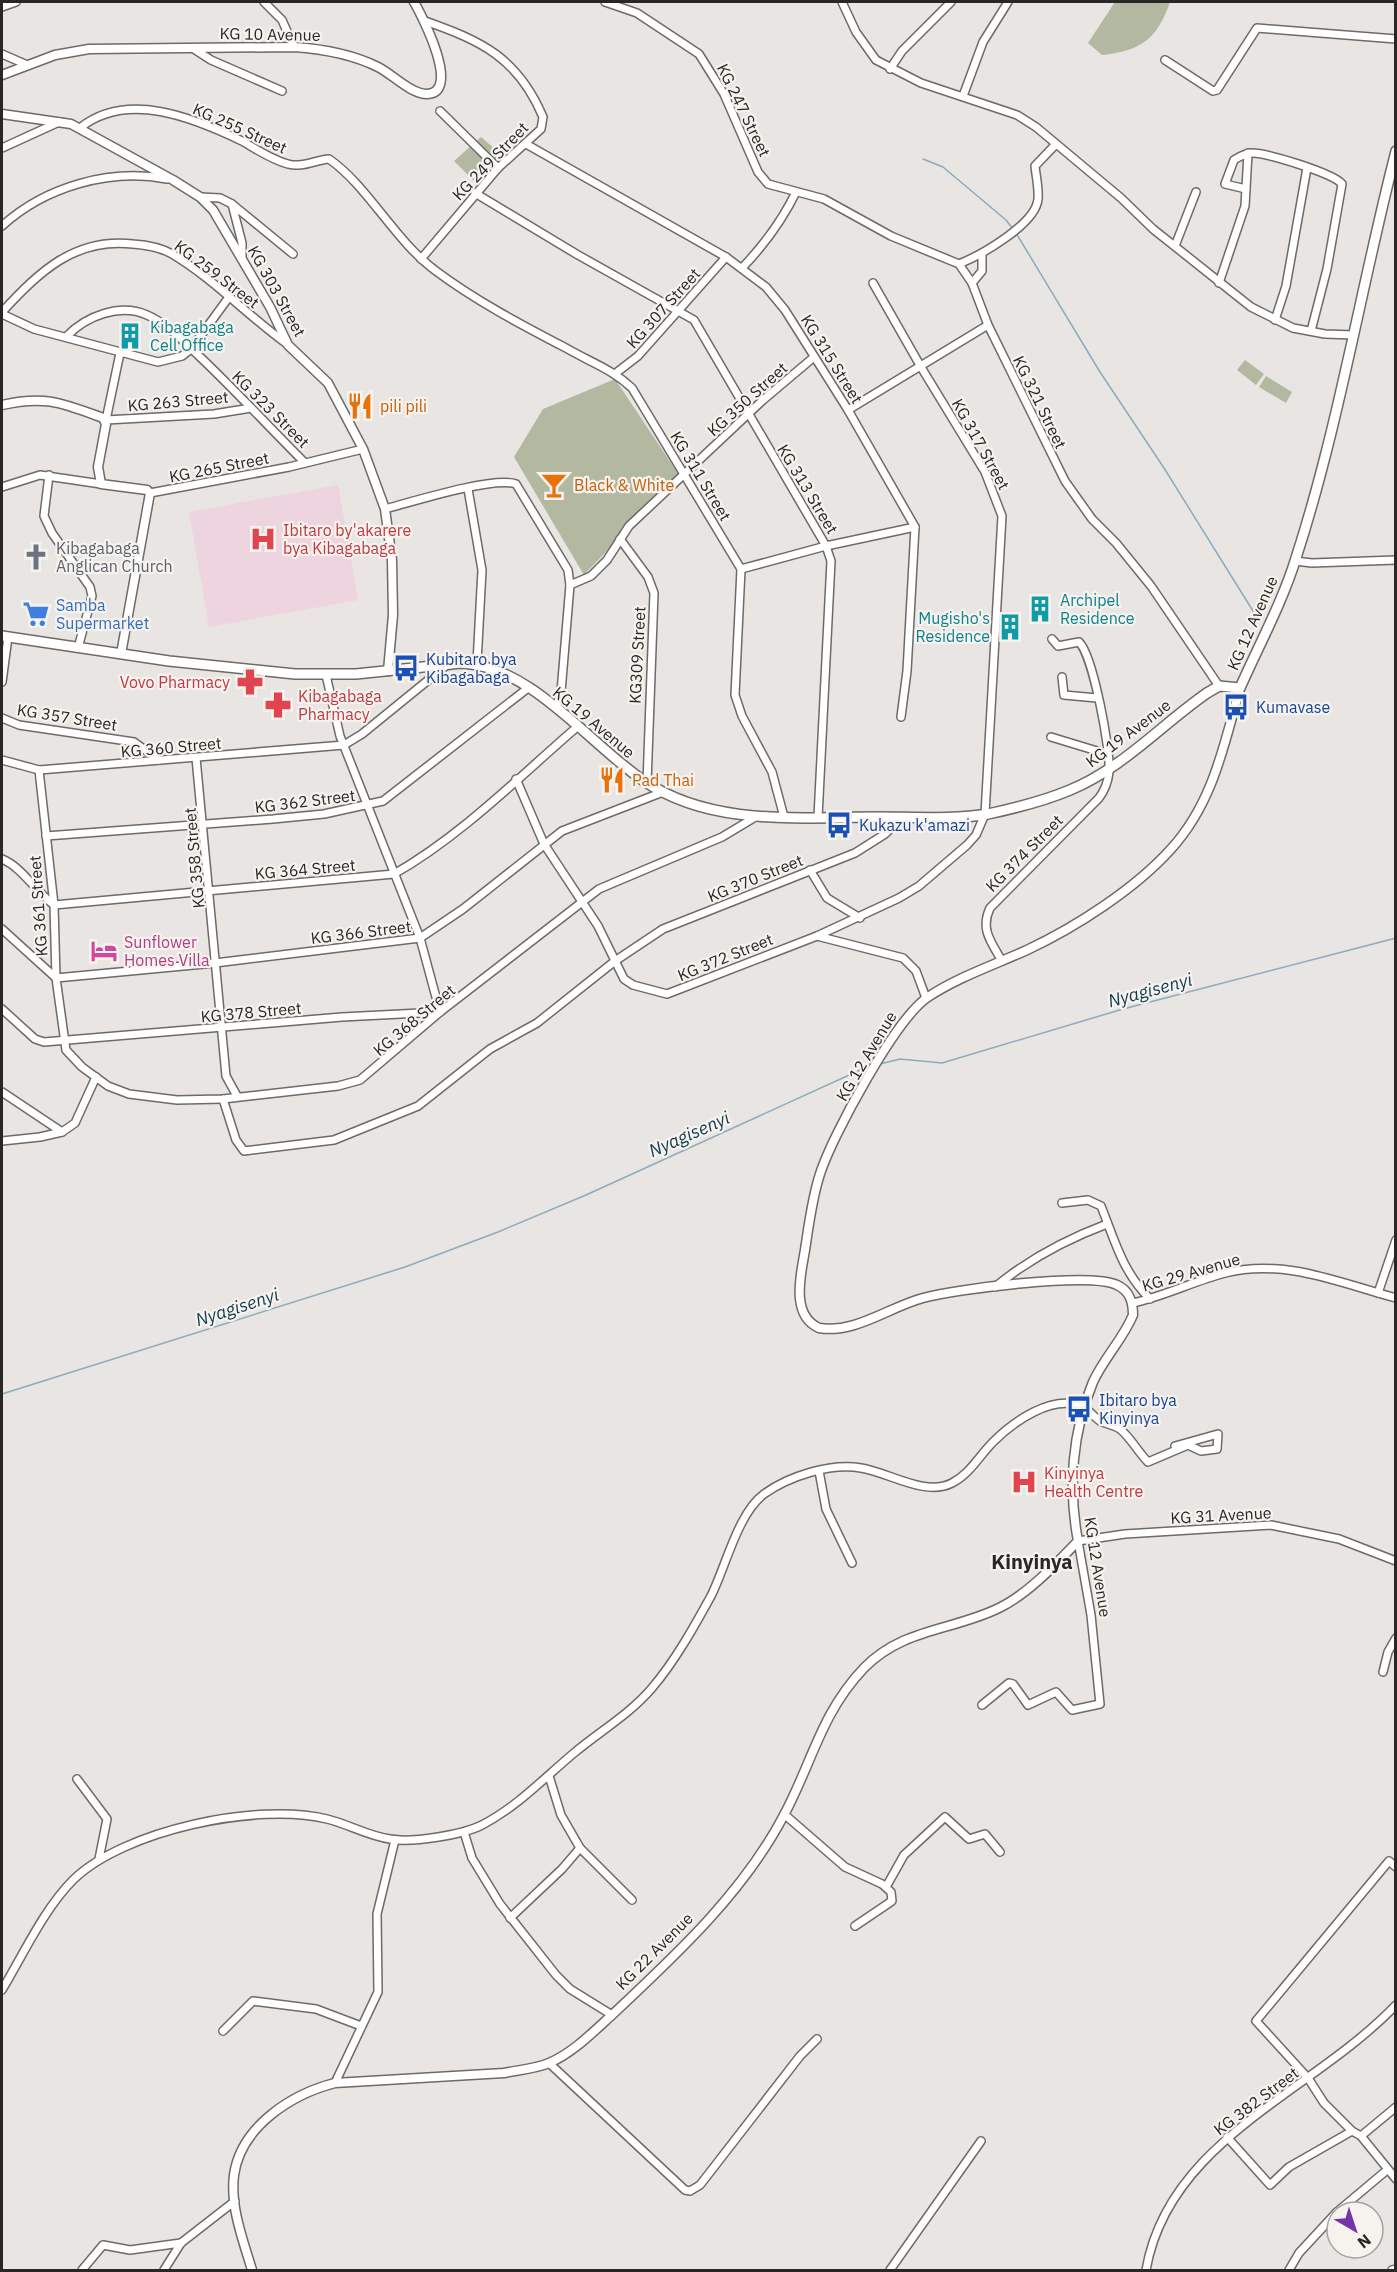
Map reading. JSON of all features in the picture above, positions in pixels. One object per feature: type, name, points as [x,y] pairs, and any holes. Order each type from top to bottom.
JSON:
[{"type":"main road","name":"KG 12 Avenue","points":[[1239,688],[1295,561],[1342,391],[1395,151]]},
{"type":"main road","name":"KG 19 Avenue","points":[[5,636],[121,654],[295,674],[326,675],[477,663],[507,675],[528,688],[556,708],[647,783],[663,792],[703,808],[757,816],[902,817],[985,814],[1041,801],[1109,770],[1195,701],[1219,686]]},
{"type":"main road","points":[[1219,686],[1239,688]]},
{"type":"street","points":[[2,8],[16,2]]},
{"type":"street","points":[[264,2],[282,20],[294,47]]},
{"type":"street","name":"KG 10 Avenue","points":[[2,75],[25,64],[54,55],[88,49],[294,47],[314,48],[358,59],[380,68],[418,92],[428,94],[434,91],[440,83],[441,69],[435,41],[414,2]]},
{"type":"street","name":"KG 247 Street","points":[[605,2],[637,14],[699,54],[724,94],[763,179],[768,184],[796,192]]},
{"type":"street","points":[[842,2],[856,32],[871,55],[890,69],[921,83],[1017,115],[1045,133],[1219,283],[1275,320],[1311,332],[1354,335]]},
{"type":"street","points":[[890,69],[902,51],[951,2]]},
{"type":"street","points":[[963,96],[983,42],[1008,2]]},
{"type":"street","name":"KG 249 Street","points":[[421,259],[498,168],[541,129],[543,117],[515,71],[487,46],[425,21]]},
{"type":"street","points":[[1165,60],[1213,92],[1217,90],[1257,28],[1395,39]]},
{"type":"street","points":[[194,49],[211,60],[282,91]]},
{"type":"street","points":[[2,54],[25,64]]},
{"type":"street","name":"KG 255 Street","points":[[80,128],[95,117],[120,110],[170,113],[218,130],[286,163],[301,165],[329,159],[344,172],[421,259]]},
{"type":"street","points":[[440,111],[498,168]]},
{"type":"street","name":"KG 303 Street","points":[[2,114],[58,122],[80,128],[173,180],[200,197],[213,210],[270,307],[288,345],[327,383],[363,449],[385,509],[393,591],[388,671]]},
{"type":"street","points":[[2,148],[58,122]]},
{"type":"street","name":"KG 315 Street","points":[[526,144],[726,257],[742,268],[776,299],[848,411],[915,527]]},
{"type":"street","points":[[742,268],[779,224],[796,192],[824,199],[891,236],[960,264],[982,255],[1029,219],[1039,198],[1035,166],[1056,144]]},
{"type":"street","points":[[1219,283],[1245,206],[1248,153]]},
{"type":"street","points":[[1246,189],[1225,184],[1234,160],[1248,153],[1262,154],[1308,168],[1336,178],[1342,184],[1328,269],[1311,332]]},
{"type":"street","points":[[1275,320],[1286,286],[1308,168]]},
{"type":"street","points":[[2,226],[70,185],[117,178],[156,176],[173,180]]},
{"type":"street","points":[[1175,246],[1196,192]]},
{"type":"street","name":"KG 313 Street","points":[[475,193],[694,320],[826,546],[831,561],[818,817]]},
{"type":"street","points":[[200,197],[220,198],[232,204],[293,254]]},
{"type":"street","points":[[232,204],[242,243],[242,259]]},
{"type":"street","name":"KG 259 Street","points":[[2,313],[46,269],[72,253],[97,243],[119,242],[162,249],[181,260],[288,345]]},
{"type":"street","points":[[972,284],[982,271],[982,255]]},
{"type":"street","name":"KG 307 Street","points":[[616,372],[638,356],[726,257]]},
{"type":"street","name":"KG 311 Street","points":[[421,259],[437,272],[532,330],[616,372],[638,396],[741,569]]},
{"type":"street","name":"KG 321 Street","points":[[960,264],[972,284],[988,325],[1065,481],[1092,519],[1116,543],[1151,586],[1219,686]]},
{"type":"street","name":"KG 317 Street","points":[[873,283],[985,472],[1002,516],[985,814]]},
{"type":"street","points":[[2,313],[34,329],[158,362],[182,357],[191,349],[229,297]]},
{"type":"street","name":"KG 323 Street","points":[[67,336],[77,325],[118,311],[147,315],[191,349],[305,463]]},
{"type":"street","points":[[848,411],[988,325]]},
{"type":"street","points":[[101,484],[98,467],[120,353]]},
{"type":"street","name":"KG 350 Street","points":[[570,585],[591,576],[607,560],[629,526],[748,414],[814,357]]},
{"type":"street","points":[[2,405],[47,399],[106,420]]},
{"type":"street","name":"KG 263 Street","points":[[106,420],[214,414],[251,408]]},
{"type":"street","name":"KG 265 Street","points":[[150,493],[305,463],[363,449]]},
{"type":"street","points":[[49,475],[44,516],[52,532],[90,586],[92,596],[78,648]]},
{"type":"street","points":[[2,487],[28,478],[49,475],[147,490],[150,493],[121,654]]},
{"type":"street","points":[[385,509],[509,481],[516,484],[568,570],[570,585],[561,692],[556,708]]},
{"type":"street","points":[[468,489],[482,570],[477,663]]},
{"type":"street","points":[[784,817],[772,772],[742,716],[735,695],[741,569],[826,546],[915,527],[907,671],[901,717]]},
{"type":"street","name":"KG309 Street","points":[[620,539],[648,577],[654,593],[647,783]]},
{"type":"street","points":[[1295,561],[1312,563],[1395,560]]},
{"type":"street","points":[[2,682],[5,636]]},
{"type":"street","points":[[1052,639],[1058,646],[1079,642],[1083,646],[1097,698],[1109,770]]},
{"type":"street","name":"KG 360 Street","points":[[2,760],[39,770],[102,767],[159,760],[344,745],[362,734],[448,664]]},
{"type":"street","points":[[326,675],[344,745],[420,938],[440,1012]]},
{"type":"street","points":[[1062,677],[1064,695],[1097,698]]},
{"type":"street","name":"KG 362 Street","points":[[46,836],[324,814],[367,806],[383,801],[528,688]]},
{"type":"street","name":"KG 12 Avenue","points":[[982,1705],[1009,1683],[1013,1684],[1028,1705],[1053,1692],[1058,1693],[1072,1710],[1100,1704],[1091,1615],[1072,1500],[1073,1469],[1084,1407],[1101,1368],[1129,1323],[1133,1303],[1119,1285],[1086,1279],[995,1287],[924,1298],[834,1330],[814,1326],[806,1315],[799,1292],[819,1176],[832,1145],[900,1025],[926,998],[1061,932],[1121,893],[1170,851],[1188,830],[1210,789],[1239,688]]},
{"type":"street","name":"KG 357 Street","points":[[2,717],[13,723],[134,742],[159,760]]},
{"type":"street","points":[[394,874],[462,825],[577,727]]},
{"type":"street","points":[[1052,737],[1107,754]]},
{"type":"street","name":"KG 358 Street","points":[[196,758],[205,825],[226,1076],[237,1096]]},
{"type":"street","name":"KG 361 Street","points":[[39,770],[54,905],[56,978],[65,1041]]},
{"type":"street","name":"KG 374 Street","points":[[1002,961],[987,936],[985,927],[990,908],[1099,798],[1106,788],[1109,770]]},
{"type":"street","name":"KG 372 Street","points":[[516,779],[544,844],[580,902],[598,926],[624,979],[633,985],[671,993],[817,936],[899,898],[942,868],[973,839],[985,814]]},
{"type":"street","name":"KG 366 Street","points":[[56,978],[215,963],[420,938],[463,909],[562,831],[663,792]]},
{"type":"street","name":"KG 368 Street","points":[[65,1041],[66,1050],[72,1058],[108,1086],[129,1094],[177,1100],[223,1099],[352,1083],[371,1073],[440,1012],[528,946],[580,902],[614,881],[722,837],[757,816]]},
{"type":"street","name":"KG 370 Street","points":[[223,1099],[236,1140],[244,1151],[341,1138],[422,1104],[490,1049],[554,1011],[615,961],[671,925],[873,843],[902,817]]},
{"type":"street","points":[[2,859],[9,862],[39,894],[54,905]]},
{"type":"street","points":[[810,870],[827,898],[860,918]]},
{"type":"street","name":"KG 364 Street","points":[[54,905],[394,874]]},
{"type":"street","points":[[2,929],[56,978]]},
{"type":"street","points":[[817,936],[903,958],[916,971],[926,998]]},
{"type":"street","name":"KG 378 Street","points":[[2,1009],[39,1042],[342,1017],[440,1012]]},
{"type":"street","points":[[2,1141],[62,1132],[75,1123],[96,1077]]},
{"type":"street","points":[[2,1092],[62,1132]]},
{"type":"street","points":[[1062,1203],[1094,1200],[1101,1206],[1116,1250],[1129,1275],[1150,1299]]},
{"type":"street","points":[[995,1287],[1052,1248],[1107,1224]]},
{"type":"street","points":[[1378,1293],[1395,1240]]},
{"type":"street","name":"KG 29 Avenue","points":[[1133,1303],[1226,1273],[1264,1267],[1313,1274],[1395,1298]]},
{"type":"street","points":[[2,1990],[25,1949],[65,1889],[99,1859],[161,1833],[244,1817],[318,1817],[395,1840],[464,1832],[490,1821],[518,1802],[651,1690],[676,1655],[710,1597],[754,1503],[780,1485],[819,1471],[843,1466],[860,1467],[926,1486],[945,1485],[955,1482],[972,1467],[1001,1434],[1042,1408],[1064,1403],[1084,1407],[1098,1420],[1121,1430],[1148,1462],[1188,1445],[1201,1451],[1217,1449],[1218,1434],[1175,1446]]},
{"type":"street","points":[[819,1471],[826,1509],[852,1563]]},
{"type":"street","name":"KG 31 Avenue","points":[[1078,1541],[1125,1534],[1271,1525],[1339,1539],[1395,1561]]},
{"type":"street","name":"KG 22 Avenue","points":[[252,2271],[235,2201],[234,2175],[240,2156],[264,2122],[300,2095],[335,2083],[504,2073],[549,2063],[582,2042],[682,1947],[736,1888],[784,1814],[830,1711],[865,1667],[880,1654],[912,1635],[982,1615],[1001,1607],[1025,1589],[1078,1541]]},
{"type":"street","points":[[1383,1672],[1388,1652],[1395,1638]]},
{"type":"street","points":[[549,1776],[561,1815],[580,1848],[632,1900]]},
{"type":"street","points":[[77,1779],[107,1819],[99,1859]]},
{"type":"street","points":[[784,1814],[845,1867],[886,1887],[891,1892],[892,1901],[855,1926]]},
{"type":"street","points":[[886,1887],[904,1855],[945,1817],[969,1839],[985,1834],[1000,1852]]},
{"type":"street","points":[[464,1832],[472,1858],[510,1918],[570,1989],[612,2015]]},
{"type":"street","points":[[335,2083],[378,1992],[377,1914],[395,1840]]},
{"type":"street","points":[[510,1918],[562,1869],[580,1848]]},
{"type":"street","points":[[1395,1867],[1389,1862],[1256,2020],[1308,2078],[1324,2103],[1352,2131],[1361,2136],[1395,2179]]},
{"type":"street","points":[[223,2031],[253,2001],[316,2009],[362,2026]]},
{"type":"street","name":"KG 382 Street","points":[[1146,2271],[1149,2250],[1162,2216],[1182,2187],[1227,2138],[1308,2078],[1395,2005]]},
{"type":"street","points":[[549,2063],[627,2138],[685,2190],[690,2191],[700,2185],[800,2056],[817,2040]]},
{"type":"street","points":[[1361,2136],[1395,2107]]},
{"type":"street","points":[[1227,2138],[1270,2185],[1289,2167],[1352,2131]]},
{"type":"street","points":[[890,2271],[981,2141]]},
{"type":"street","points":[[1351,2200],[1387,2170]]},
{"type":"street","points":[[164,2271],[181,2243],[235,2201]]},
{"type":"street","points":[[1289,2271],[1299,2253],[1325,2225]]},
{"type":"street","points":[[82,2271],[103,2245],[138,2250],[181,2243]]},
{"type":"shaded area","points":[[338,485],[358,600],[209,627],[189,512]]},
{"type":"green space","points":[[1115,2],[1170,2],[1159,25],[1146,41],[1127,50],[1102,55],[1088,43]]},
{"type":"green space","points":[[481,137],[503,156],[476,183],[454,161]]},
{"type":"green space","points":[[1245,360],[1264,374],[1256,385],[1237,370]]},
{"type":"green space","points":[[1266,376],[1292,392],[1286,403],[1259,387]]},
{"type":"green space","points":[[615,379],[679,475],[584,575],[514,457],[543,409]]},
{"type":"waterway","points":[[923,159],[943,167],[1006,220],[1013,229]]},
{"type":"waterway","points":[[1016,233],[1100,372],[1164,468],[1258,619]]},
{"type":"waterway","name":"Nyagisenyi","points":[[880,1064],[900,1059],[942,1063],[1123,1009],[1396,938]]},
{"type":"waterway","name":"Nyagisenyi","points":[[2,1394],[405,1267],[498,1232],[586,1195],[869,1066]]},
{"type":"place","name":"Kibagabaga Cell Office","points":[[130,336]]},
{"type":"place","name":"pili pili","points":[[360,406]]},
{"type":"place","name":"Black & White","points":[[554,485]]},
{"type":"place","name":"Ibitaro by'akarere bya Kibagabaga","points":[[263,539]]},
{"type":"place","name":"Kibagabaga Anglican Church","points":[[36,557]]},
{"type":"place","name":"Archipel Residence","points":[[1040,609]]},
{"type":"place","name":"Samba Supermarket","points":[[36,614]]},
{"type":"place","name":"Mugisho's Residence","points":[[1010,627]]},
{"type":"place","name":"Kubitaro bya Kibagabaga","points":[[406,668]]},
{"type":"place","name":"Vovo Pharmacy","points":[[250,682]]},
{"type":"place","name":"Kibagabaga Pharmacy","points":[[278,705]]},
{"type":"place","name":"Kumavase","points":[[1236,707]]},
{"type":"place","name":"Pad Thai","points":[[612,780]]},
{"type":"place","name":"Kukazu k'amazi","points":[[839,825]]},
{"type":"place","name":"Sunflower Homes Villa","points":[[104,951]]},
{"type":"place","name":"Ibitaro bya Kinyinya","points":[[1079,1409]]},
{"type":"place","name":"Kinyinya Health Centre","points":[[1024,1482]]},
{"type":"district","name":"Kinyinya","points":[[1032,1561]]}]
